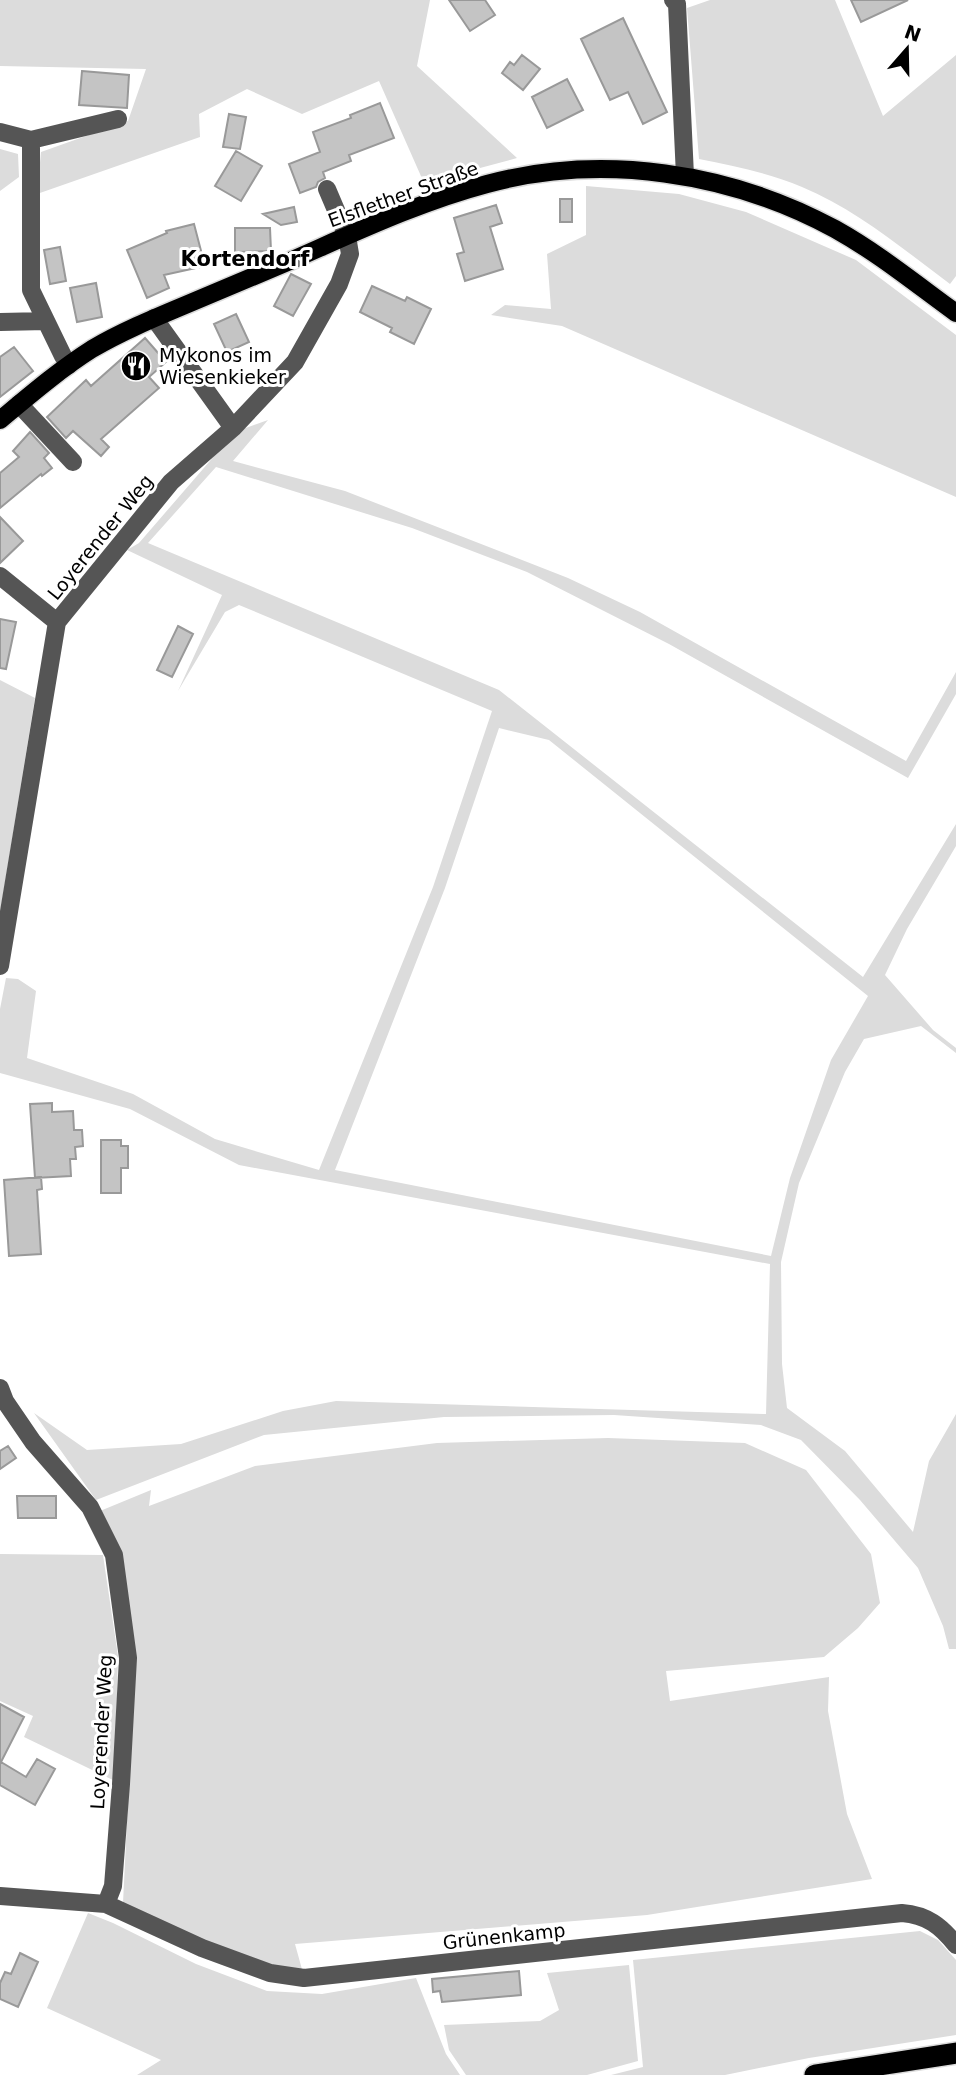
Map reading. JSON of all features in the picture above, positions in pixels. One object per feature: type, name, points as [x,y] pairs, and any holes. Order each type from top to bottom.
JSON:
[{"type":"highway","points":[[815,2075],[956,2053]]},
{"type":"main road","name":"Elsflether Straße","points":[[0,420],[69,365],[111,339],[154,318],[450,195],[548,172],[611,170],[685,176],[725,184],[811,217],[870,251],[956,313]]},
{"type":"street","points":[[680,1],[685,176]]},
{"type":"street","points":[[0,132],[30,140],[118,119]]},
{"type":"street","points":[[30,140],[31,290],[69,365]]},
{"type":"street","points":[[327,189],[347,236]]},
{"type":"street","name":"Loyerender Weg","points":[[0,966],[57,622],[171,482],[233,428],[295,362],[339,284],[350,254],[347,236]]},
{"type":"street","points":[[154,318],[233,428]]},
{"type":"street","points":[[0,322],[46,321]]},
{"type":"street","points":[[19,404],[73,462]]},
{"type":"street","points":[[0,576],[57,622]]},
{"type":"street","name":"Loyerender Weg","points":[[0,1388],[5,1401],[33,1442],[90,1507],[114,1555],[128,1658],[113,1886],[106,1904]]},
{"type":"street","points":[[0,1896],[106,1904]]},
{"type":"street","name":"Grünenkamp","points":[[106,1904],[202,1948],[270,1973],[304,1978],[902,1913],[932,1920],[956,1945]]},
{"type":"shaded area","points":[[0,0],[430,0],[417,66],[517,158],[424,183],[379,81],[302,114],[247,89],[199,114],[200,137],[37,194],[41,152],[128,121],[146,69],[0,66]]},
{"type":"shaded area","points":[[710,0],[835,0],[883,116],[956,55],[956,276],[950,284],[879,231],[822,196],[764,174],[699,159],[687,8]]},
{"type":"shaded area","points":[[0,149],[18,154],[19,177],[0,191]]},
{"type":"shaded area","points":[[586,186],[679,194],[746,212],[856,260],[956,335],[956,497],[562,326],[491,315],[505,305],[551,309],[547,254],[586,235]]},
{"type":"shaded area","points":[[268,420],[233,461],[345,491],[568,578],[640,612],[906,761],[956,672],[956,694],[908,778],[669,644],[527,572],[412,528],[216,467],[148,543],[499,690],[863,977],[956,824],[956,846],[907,929],[885,975],[933,1030],[956,1048],[956,1053],[921,1026],[864,1039],[845,1072],[799,1183],[781,1262],[782,1364],[787,1408],[845,1451],[913,1532],[929,1461],[956,1414],[956,1649],[949,1649],[943,1626],[918,1568],[860,1500],[801,1440],[761,1425],[614,1415],[444,1417],[264,1435],[96,1500],[34,1413],[87,1450],[181,1444],[283,1411],[336,1401],[766,1414],[770,1264],[239,1165],[130,1109],[0,1073],[0,1009],[6,978],[18,979],[36,991],[27,1058],[133,1094],[215,1139],[319,1170],[433,887],[492,711],[239,605],[225,612],[178,691],[222,595],[127,550],[139,543],[235,432]],"holes":[[[499,728],[549,740],[868,996],[831,1060],[790,1178],[771,1256],[335,1170],[445,888]]]},
{"type":"shaded area","points":[[0,680],[35,698],[0,913]]},
{"type":"shaded area","points":[[608,1438],[745,1443],[806,1470],[871,1554],[880,1603],[858,1628],[824,1657],[666,1671],[670,1701],[829,1677],[828,1711],[847,1814],[872,1879],[647,1915],[295,1944],[303,1973],[233,1953],[123,1903],[135,1659],[100,1511],[151,1490],[149,1506],[255,1466],[437,1443]]},
{"type":"shaded area","points":[[0,1554],[103,1555],[118,1656],[115,1781],[24,1737],[33,1716],[0,1701]]},
{"type":"shaded area","points":[[88,1913],[196,1964],[267,1991],[322,1994],[416,1978],[446,2054],[460,2075],[137,2075],[161,2060],[47,2008]]},
{"type":"shaded area","points":[[920,1931],[938,1940],[956,1960],[956,2035],[809,2058],[725,2075],[611,2075],[643,2067],[633,1960]]},
{"type":"shaded area","points":[[629,1965],[638,2061],[587,2075],[466,2075],[449,2050],[444,2025],[540,2021],[559,2010],[547,1973]]},
{"type":"building","points":[[449,0],[485,0],[495,15],[470,31]]},
{"type":"building","points":[[851,0],[908,0],[861,22]]},
{"type":"building","points":[[623,18],[667,112],[643,124],[628,92],[610,100],[581,39]]},
{"type":"building","points":[[522,55],[540,69],[523,90],[502,73],[510,62],[514,65]]},
{"type":"building","points":[[82,71],[129,75],[127,108],[79,105]]},
{"type":"building","points":[[567,79],[583,110],[547,128],[532,97]]},
{"type":"building","points":[[380,103],[394,138],[349,155],[351,161],[323,172],[325,178],[318,182],[316,187],[300,193],[289,164],[320,152],[313,132],[351,118],[350,115]]},
{"type":"building","points":[[229,114],[246,117],[240,149],[223,147]]},
{"type":"building","points":[[236,151],[262,166],[241,201],[215,186]]},
{"type":"building","points":[[560,199],[572,199],[572,222],[560,222]]},
{"type":"building","points":[[496,205],[502,223],[490,227],[503,269],[465,281],[457,254],[464,252],[454,218]]},
{"type":"building","points":[[294,207],[297,222],[281,225],[263,214]]},
{"type":"building","points":[[194,224],[205,266],[164,275],[169,288],[147,298],[127,250],[167,233],[166,231]]},
{"type":"building","points":[[235,228],[270,228],[271,251],[235,252]]},
{"type":"building","points":[[60,247],[66,281],[50,284],[44,250]]},
{"type":"building","points":[[291,274],[311,284],[293,316],[274,306]]},
{"type":"building","points":[[96,283],[102,317],[77,322],[70,288]]},
{"type":"building","points":[[372,286],[405,301],[407,297],[431,309],[414,344],[390,332],[392,328],[360,312]]},
{"type":"building","points":[[236,314],[249,342],[227,352],[214,324]]},
{"type":"building","points":[[145,338],[166,362],[149,377],[159,388],[101,439],[109,447],[101,456],[73,431],[66,438],[47,417],[86,380],[91,386]]},
{"type":"building","points":[[14,347],[33,371],[0,397],[0,357]]},
{"type":"building","points":[[30,432],[49,453],[44,458],[52,468],[0,508],[0,473],[19,457],[13,451]]},
{"type":"building","points":[[0,517],[23,541],[0,563]]},
{"type":"building","points":[[0,619],[16,622],[6,669],[0,668]]},
{"type":"building","points":[[178,626],[193,634],[172,677],[157,670]]},
{"type":"building","points":[[52,1103],[52,1112],[73,1111],[74,1130],[82,1130],[83,1146],[75,1147],[76,1159],[70,1159],[71,1176],[35,1178],[30,1104]]},
{"type":"building","points":[[101,1140],[121,1140],[121,1146],[128,1146],[128,1168],[121,1168],[121,1193],[101,1193]]},
{"type":"building","points":[[41,1177],[42,1189],[37,1190],[41,1254],[9,1256],[4,1180]]},
{"type":"building","points":[[8,1446],[16,1458],[0,1469],[0,1451]]},
{"type":"building","points":[[17,1496],[56,1496],[56,1518],[18,1518]]},
{"type":"building","points":[[0,1704],[24,1717],[1,1762],[26,1777],[37,1759],[55,1769],[35,1805],[0,1785]]},
{"type":"building","points":[[20,1953],[38,1962],[18,2007],[0,1999],[0,1983],[5,1972],[11,1974]]},
{"type":"building","points":[[519,1971],[521,1995],[442,2002],[440,1991],[433,1992],[432,1979]]},
{"type":"place","name":"Mykonos im Wiesenkieker","points":[[136,366]]},
{"type":"district","name":"Kortendorf","points":[[245,259]]}]
